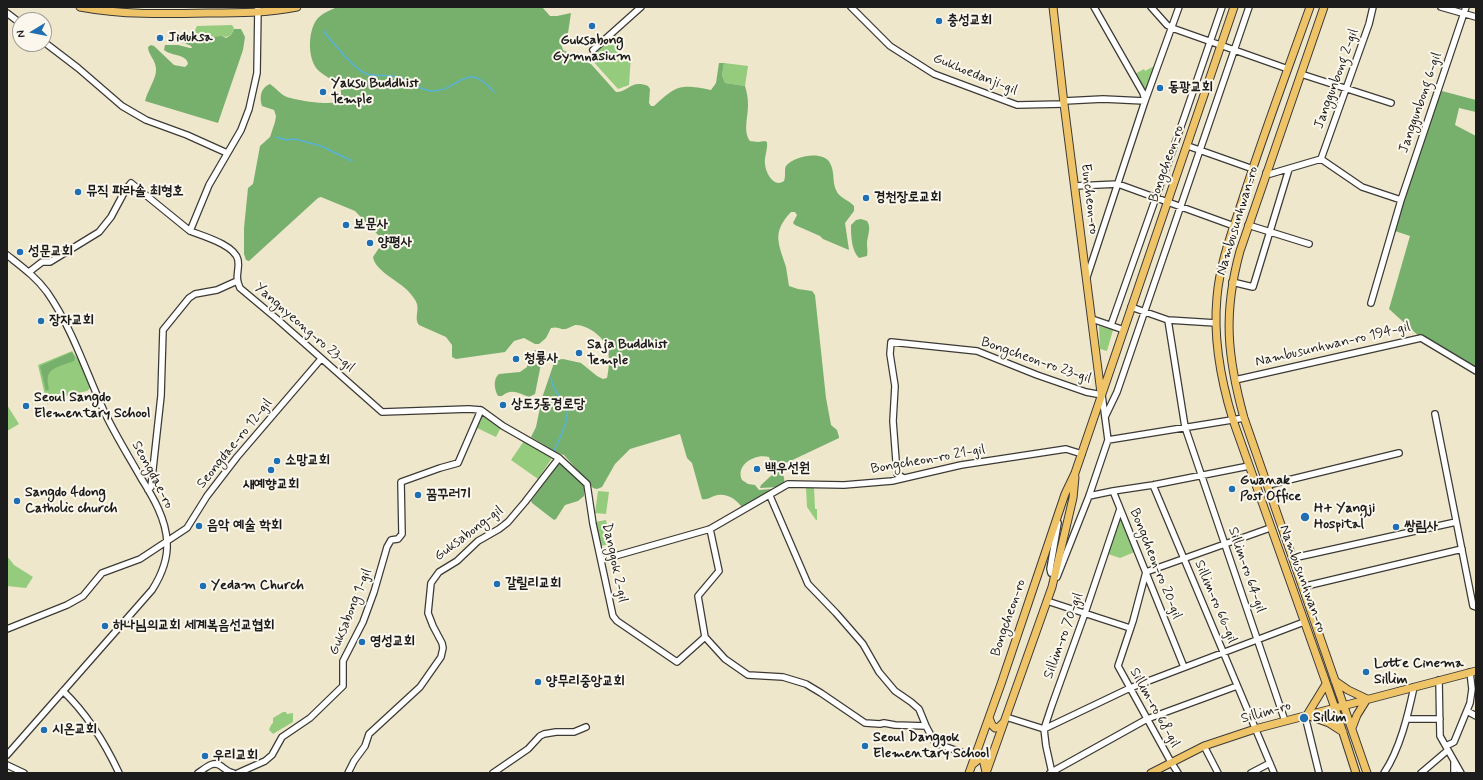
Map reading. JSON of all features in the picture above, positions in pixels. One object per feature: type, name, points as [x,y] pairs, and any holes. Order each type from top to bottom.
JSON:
[{"type":"main road","points":[[85,7],[112,13],[143,14],[258,10],[281,11],[297,7]]},
{"type":"main road","name":"Euncheon-ro","points":[[1053,7],[1086,278],[1102,395]]},
{"type":"main road","name":"Bongcheon-ro","points":[[986,773],[1048,601],[1073,498],[1076,473],[1082,454],[1234,7]]},
{"type":"main road","name":"Nambusunhwan-ro","points":[[1310,7],[1253,169],[1220,273],[1216,299],[1216,323],[1220,366],[1233,420],[1335,708],[1356,773]]},
{"type":"main road","name":"Nambusunhwan-ro","points":[[1324,7],[1249,223],[1232,282],[1228,309],[1228,336],[1235,380],[1244,418],[1293,558],[1304,585],[1367,773]]},
{"type":"main road","points":[[1284,80],[1287,77],[1293,76],[1296,79],[1296,85]]},
{"type":"main road","points":[[1237,217],[1238,222],[1241,225],[1249,223]]},
{"type":"main road","name":"Bongcheon-ro","points":[[970,770],[989,718],[1064,494],[1076,473]]},
{"type":"main road","name":"Sillim-ro","points":[[1151,773],[1204,746],[1255,729],[1473,671]]},
{"type":"main road","points":[[1335,681],[1348,690],[1367,699],[1357,715],[1352,728]]},
{"type":"main road","points":[[1326,684],[1306,715],[1343,732]]},
{"type":"main road","points":[[989,718],[995,728],[999,727],[1005,719]]},
{"type":"main road","points":[[970,770],[976,761],[983,759],[986,773]]},
{"type":"street","points":[[593,50],[641,7]]},
{"type":"street","name":"Gukhoedanji-gil","points":[[851,7],[890,46],[934,74],[1017,105],[1103,100],[1145,101]]},
{"type":"street","points":[[1094,7],[1143,93],[1145,101]]},
{"type":"street","points":[[1151,7],[1167,25],[1172,28],[1288,69]]},
{"type":"street","points":[[1086,278],[1145,101],[1179,7]]},
{"type":"street","name":"Bongcheon-ro","points":[[1111,325],[1222,7]]},
{"type":"street","points":[[1105,417],[1117,392],[1201,151],[1249,7]]},
{"type":"street","name":"Janggunbong 2-gil","points":[[1321,159],[1347,89],[1369,24],[1373,7]]},
{"type":"street","points":[[1441,7],[1476,17]]},
{"type":"street","name":"Janggunbong 6-gil","points":[[1371,303],[1401,200],[1466,7]]},
{"type":"street","points":[[190,231],[209,185],[241,130],[249,109],[257,73],[258,10]]},
{"type":"street","points":[[52,48],[122,106],[146,120],[187,135],[227,153]]},
{"type":"street","points":[[1300,74],[1391,103]]},
{"type":"street","name":"Nambusunhwan-ro","points":[[1188,146],[1253,169]]},
{"type":"street","points":[[1266,173],[1270,174],[1321,159],[1362,187],[1401,200]]},
{"type":"street","points":[[1232,282],[1253,287],[1289,168]]},
{"type":"street","name":"Yangnyeong-ro 23-gil","points":[[29,272],[42,262],[50,262],[100,232],[131,184],[190,231],[231,249],[238,262],[236,274],[237,282],[240,288],[382,412],[469,408],[481,410]]},
{"type":"street","points":[[1075,186],[1118,184]]},
{"type":"street","name":"Nambusunhwan-ro","points":[[1118,184],[1234,226]]},
{"type":"street","points":[[1249,223],[1270,232],[1309,244]]},
{"type":"street","name":"Seongdae-ro","points":[[7,255],[29,272],[48,293],[69,331],[104,410],[156,504],[164,524],[167,542],[166,555],[161,574],[152,590],[7,755]]},
{"type":"street","points":[[148,490],[151,487],[161,396],[163,330],[189,298],[195,294],[217,290],[237,282]]},
{"type":"street","points":[[1131,307],[1168,320],[1216,323]]},
{"type":"street","points":[[1092,319],[1124,330]]},
{"type":"street","name":"Sillim-ro 64-gil","points":[[1168,320],[1185,427],[1285,721]]},
{"type":"street","name":"Nambusunhwan-ro 194-gil","points":[[1235,380],[1421,338],[1476,371]]},
{"type":"street","name":"Bongcheon-ro 23-gil","points":[[902,477],[897,474],[893,421],[895,386],[890,354],[891,342],[977,352],[1036,375],[1086,392],[1102,395]]},
{"type":"street","name":"Seongdae-ro 12-gil","points":[[7,629],[67,605],[83,596],[102,573],[140,559],[187,528],[207,496],[237,457],[321,359]]},
{"type":"street","points":[[1052,587],[1066,557],[1090,496],[1108,440],[1102,395]]},
{"type":"street","points":[[481,410],[504,426],[559,458]]},
{"type":"street","name":"Guksabong 1-gil","points":[[238,773],[265,761],[272,755],[282,737],[310,718],[343,686],[343,662],[363,622],[374,592],[387,547],[391,540],[398,539],[402,534],[401,482],[458,463],[481,410]]},
{"type":"street","points":[[1435,414],[1473,606],[1476,607]]},
{"type":"street","points":[[1108,440],[1244,418]]},
{"type":"street","name":"Bongcheon-ro 21-gil","points":[[601,560],[710,529],[770,496],[788,484],[844,485],[892,481],[902,477],[930,473],[961,465],[1066,449],[1082,454]]},
{"type":"street","points":[[1268,485],[1399,453]]},
{"type":"street","name":"Danggok 2-gil","points":[[559,458],[587,484],[593,524],[613,616],[617,621],[677,662],[705,637]]},
{"type":"street","name":"Guksabong-gil","points":[[348,773],[354,761],[365,746],[369,734],[420,687],[441,657],[443,648],[442,642],[428,613],[431,583],[439,572],[457,561],[478,541],[508,522],[559,458]]},
{"type":"street","points":[[1090,496],[1249,466]]},
{"type":"street","name":"Sillim-ro 66-gil","points":[[1153,485],[1274,773]]},
{"type":"street","name":"Bongcheon-ro 20-gil","points":[[1113,491],[1184,667]]},
{"type":"street","points":[[770,496],[808,584],[863,644],[879,672],[895,691],[911,702],[919,710],[935,743],[975,757]]},
{"type":"street","name":"Sillim-ro 70-gil","points":[[1051,773],[1044,729],[1086,613],[1120,508]]},
{"type":"street","points":[[1059,512],[1050,569],[1051,573],[1056,572],[1066,557]]},
{"type":"street","points":[[1293,558],[1456,522]]},
{"type":"street","points":[[1146,572],[1270,528]]},
{"type":"street","points":[[710,529],[719,571],[698,596],[705,637],[725,659],[748,675],[783,677],[806,684],[865,723],[880,724],[884,722],[895,725],[926,726]]},
{"type":"street","points":[[1304,585],[1462,549]]},
{"type":"street","name":"Sillim-ro 68-gil","points":[[1146,572],[1118,666],[1178,773]]},
{"type":"street","name":"Nambusunhwan-ro","points":[[1304,585],[1334,672]]},
{"type":"street","points":[[1048,601],[1130,628]]},
{"type":"street","points":[[1005,719],[1044,729],[1130,688],[1304,622]]},
{"type":"street","points":[[1421,773],[1454,742],[1470,703],[1474,689],[1473,671]]},
{"type":"street","points":[[1439,680],[1440,736],[1461,773]]},
{"type":"street","points":[[1051,773],[1147,719],[1237,686]]},
{"type":"street","points":[[1384,773],[1389,766],[1408,719],[1414,687]]},
{"type":"street","points":[[63,691],[79,706],[119,773]]},
{"type":"street","points":[[1466,711],[1476,716]]},
{"type":"street","points":[[1306,715],[1319,773]]},
{"type":"street","points":[[1408,719],[1440,719]]},
{"type":"street","points":[[493,773],[520,755],[544,734],[574,732],[586,727]]},
{"type":"street","points":[[1204,746],[1218,773]]},
{"type":"street","points":[[1454,761],[1454,773]]},
{"type":"street","points":[[1251,773],[1270,763]]},
{"type":"street","points":[[7,764],[24,773]]},
{"type":"street","points":[[198,773],[214,764],[218,764],[229,772],[233,773]]},
{"type":"green space","points":[[337,7],[542,7],[550,16],[571,13],[568,33],[560,41],[563,50],[591,64],[616,92],[638,84],[648,86],[650,89],[649,103],[651,106],[654,106],[668,94],[680,88],[692,87],[711,90],[716,83],[719,63],[724,63],[722,75],[725,83],[745,86],[748,103],[746,124],[748,137],[750,141],[767,142],[765,164],[771,179],[777,183],[784,181],[786,166],[795,159],[808,156],[821,157],[826,159],[832,166],[837,193],[854,206],[854,211],[845,223],[849,250],[795,225],[793,223],[797,215],[795,212],[791,212],[785,219],[781,226],[778,239],[786,267],[789,286],[812,291],[815,295],[826,398],[831,425],[837,430],[839,438],[784,464],[782,472],[784,483],[778,487],[760,488],[761,485],[772,475],[772,466],[769,457],[758,457],[748,461],[741,470],[742,480],[748,484],[755,485],[759,490],[771,489],[772,491],[744,506],[741,506],[736,500],[726,495],[718,495],[707,499],[702,499],[692,463],[687,458],[680,434],[630,449],[615,464],[602,487],[597,489],[593,488],[564,455],[557,453],[531,437],[536,427],[542,398],[555,360],[563,359],[581,363],[597,376],[603,379],[607,378],[609,354],[605,343],[594,332],[584,326],[579,325],[566,329],[551,328],[546,338],[539,344],[535,344],[524,338],[514,341],[505,352],[456,359],[452,357],[452,345],[446,337],[419,325],[417,320],[417,304],[411,294],[378,267],[373,257],[381,245],[381,238],[355,211],[321,197],[318,198],[249,261],[246,260],[244,254],[244,228],[248,188],[253,184],[260,146],[270,137],[276,116],[274,110],[262,106],[261,99],[263,90],[270,84],[283,95],[291,98],[322,103],[336,102],[339,100],[341,95],[340,85],[322,74],[317,69],[310,50],[312,29],[318,18]]},
{"type":"green space","points":[[232,25],[234,28],[231,35],[226,37],[189,36],[193,34],[197,26]]},
{"type":"green space","points":[[234,29],[241,29],[245,37],[243,50],[218,123],[145,101],[156,71],[155,64],[149,53],[148,47],[151,45],[154,46],[174,65],[185,67],[188,64],[185,58],[167,52],[164,50],[165,45],[178,45],[192,48],[177,38],[222,36],[226,38],[231,35]]},
{"type":"green space","points":[[615,35],[619,37],[619,55],[631,56],[629,85],[618,89],[590,58]]},
{"type":"green space","points":[[724,63],[748,66],[745,86],[725,83],[722,75]]},
{"type":"green space","points":[[1156,65],[1147,90],[1145,91],[1135,74]]},
{"type":"green space","points":[[1438,90],[1476,100],[1476,112],[1459,108],[1455,125],[1476,136],[1476,371],[1421,338],[1389,309],[1410,236],[1392,230]]},
{"type":"green space","points":[[861,219],[867,221],[869,229],[867,256],[859,258],[853,247],[851,225],[856,220]]},
{"type":"green space","points":[[1099,326],[1113,330],[1107,351],[1100,349]]},
{"type":"green space","points":[[536,350],[540,353],[541,364],[535,394],[529,397],[518,393],[509,392],[502,396],[498,396],[495,384],[497,376],[499,374],[520,372],[527,367],[529,356]]},
{"type":"green space","points":[[72,351],[79,361],[90,388],[87,391],[57,398],[47,404],[38,365]]},
{"type":"green space","points":[[72,352],[75,358],[74,361],[55,368],[49,373],[49,389],[46,391],[40,366]]},
{"type":"green space","points":[[7,405],[19,424],[7,431]]},
{"type":"green space","points":[[481,415],[501,427],[496,437],[477,428]]},
{"type":"green space","points":[[524,441],[552,458],[538,479],[511,460]]},
{"type":"green space","points":[[560,462],[584,485],[584,496],[578,501],[565,505],[554,520],[531,501]]},
{"type":"green space","points":[[806,487],[814,487],[817,520],[807,507]]},
{"type":"green space","points":[[598,491],[609,492],[606,514],[595,513]]},
{"type":"green space","points":[[1120,509],[1137,551],[1120,558],[1105,553]]},
{"type":"green space","points":[[606,520],[611,544],[600,546],[595,522]]},
{"type":"green space","points":[[7,556],[14,565],[33,577],[26,588],[7,586]]},
{"type":"green space","points":[[283,712],[286,712],[287,714],[293,713],[293,722],[273,734],[269,730],[273,723],[273,718]]},
{"type":"waterway","points":[[324,31],[350,62],[362,72],[367,74],[398,77],[428,91],[442,90],[469,77],[476,78],[484,82],[494,92]]},
{"type":"waterway","points":[[276,137],[286,140],[295,139],[321,146],[352,161]]},
{"type":"waterway","points":[[551,378],[554,388],[567,408],[564,427],[554,451]]},
{"type":"place","name":"충성교회","points":[[939,21]]},
{"type":"place","name":"Guksabong Gymnasium","points":[[592,26]]},
{"type":"place","name":"Jiduksa","points":[[160,38]]},
{"type":"place","name":"동광교회","points":[[1160,88]]},
{"type":"place","name":"Yaksu Buddhist Temple","points":[[323,92]]},
{"type":"place","name":"뮤직 파라솔 최형호","points":[[78,192]]},
{"type":"place","name":"경천장로교회","points":[[866,198]]},
{"type":"place","name":"보문사","points":[[346,225]]},
{"type":"place","name":"양평사","points":[[370,243]]},
{"type":"place","name":"성문교회","points":[[20,252]]},
{"type":"place","name":"장자교회","points":[[41,321]]},
{"type":"place","name":"Saja Buddhist Temple","points":[[579,353]]},
{"type":"place","name":"청룡사","points":[[516,359]]},
{"type":"place","name":"상도3동경로당","points":[[503,405]]},
{"type":"place","name":"Seoul Sangdo Elementary School","points":[[26,406]]},
{"type":"place","name":"소망교회","points":[[277,461]]},
{"type":"place","name":"백우선원","points":[[757,469]]},
{"type":"place","name":"새예향교회","points":[[271,470]]},
{"type":"place","name":"Gwanak Post Office","points":[[1232,489]]},
{"type":"place","name":"꿈꾸러기","points":[[418,495]]},
{"type":"place","name":"Sangdo 4dong Catholic church","points":[[17,501]]},
{"type":"place","name":"H+ Yangji Hospital","points":[[1305,517]]},
{"type":"place","name":"음악 예술 학회","points":[[199,526]]},
{"type":"place","name":"쌍림사","points":[[1396,527]]},
{"type":"place","name":"갈릴리교회","points":[[497,584]]},
{"type":"place","name":"Yedam Church","points":[[203,586]]},
{"type":"place","name":"하나님의교회 세계복음선교협회","points":[[105,626]]},
{"type":"place","name":"영성교회","points":[[362,642]]},
{"type":"place","name":"Lotte Cinema Sillim","points":[[1366,672]]},
{"type":"place","name":"양무리중앙교회","points":[[538,682]]},
{"type":"place","name":"Sillim","points":[[1304,718]]},
{"type":"place","name":"시온교회","points":[[44,730]]},
{"type":"place","name":"Seoul Danggok Elementary School","points":[[865,746]]},
{"type":"place","name":"우리교회","points":[[205,756]]}]
